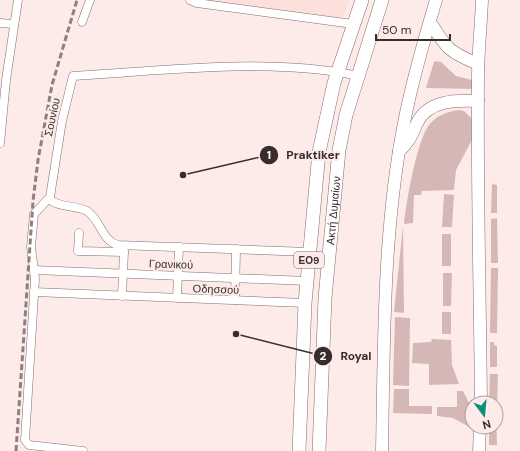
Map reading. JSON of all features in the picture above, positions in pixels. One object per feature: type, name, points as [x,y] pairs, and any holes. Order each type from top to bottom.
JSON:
[{"type":"main road","name":"Ακτή Δυμαίων","points":[[299,451],[305,303],[319,152],[338,72],[362,0]]},
{"type":"main road","name":"Ακτή Δυμαίων","points":[[319,451],[325,298],[335,180],[346,115],[382,0]]},
{"type":"main road","points":[[382,451],[385,289],[400,151],[404,123],[415,73],[436,0]]},
{"type":"main road","points":[[481,395],[478,64],[482,0]]},
{"type":"main road","points":[[430,22],[454,54],[478,64]]},
{"type":"main road","points":[[400,151],[408,144],[418,120],[430,108],[448,102],[478,100]]},
{"type":"main road","points":[[479,451],[480,435]]},
{"type":"street","points":[[0,143],[2,108],[18,0]]},
{"type":"street","points":[[82,22],[90,0]]},
{"type":"street","points":[[190,0],[193,3],[354,24]]},
{"type":"street","points":[[0,23],[14,24]]},
{"type":"street","name":"Σουνίου","points":[[48,200],[62,121],[73,76],[219,68],[278,68],[338,72],[358,76]]},
{"type":"street","points":[[83,451],[29,445],[25,440],[34,292],[34,270],[31,247],[34,214],[48,200],[86,210],[92,215],[110,241],[122,249]]},
{"type":"street","points":[[79,233],[78,251],[179,247],[309,252]]},
{"type":"street","name":"Οδησσού","points":[[179,247],[177,298],[305,303]]},
{"type":"street","points":[[122,249],[122,296]]},
{"type":"street","points":[[235,300],[236,249]]},
{"type":"street","name":"Γρανικού","points":[[34,270],[307,281]]},
{"type":"street","points":[[34,292],[177,298]]},
{"type":"shaded area","points":[[202,0],[349,0],[343,18]]},
{"type":"shaded area","points":[[434,62],[441,62],[456,76],[476,81],[476,89],[426,88]]},
{"type":"shaded area","points":[[459,110],[464,111],[472,119],[473,138],[456,170],[454,190],[422,191],[421,195],[414,195],[413,223],[404,224],[416,157],[425,133],[429,125],[439,117]]},
{"type":"shaded area","points":[[492,184],[497,185],[497,213],[491,213]]},
{"type":"shaded area","points":[[444,194],[454,195],[452,227],[442,227]]},
{"type":"shaded area","points":[[497,218],[498,263],[491,263],[491,219]]},
{"type":"shaded area","points":[[403,226],[404,313],[394,312]]},
{"type":"shaded area","points":[[442,234],[451,234],[451,266],[442,266]]},
{"type":"shaded area","points":[[491,268],[498,268],[497,333],[490,333]]},
{"type":"shaded area","points":[[443,273],[452,273],[451,306],[443,306]]},
{"type":"shaded area","points":[[442,312],[451,312],[451,334],[442,334]]},
{"type":"shaded area","points":[[395,317],[410,318],[409,386],[393,385]]},
{"type":"shaded area","points":[[432,339],[451,340],[452,365],[459,384],[429,385],[429,364],[412,363],[413,343],[431,342]]},
{"type":"shaded area","points":[[490,342],[494,342],[494,345],[497,346],[497,367],[490,367]]},
{"type":"shaded area","points":[[490,374],[498,374],[497,395],[489,395]]},
{"type":"shaded area","points":[[394,389],[409,389],[409,406],[432,406],[432,414],[393,413]]},
{"type":"shaded area","points":[[457,391],[463,391],[465,395],[464,424],[453,418],[437,416],[437,407],[457,407]]},
{"type":"shaded area","points":[[489,435],[497,435],[497,445],[489,445]]},
{"type":"railway","points":[[16,451],[33,201],[38,160],[52,85],[77,0]]},
{"type":"place","name":"Praktiker","points":[[183,175]]},
{"type":"place","name":"Royal","points":[[236,334]]}]
